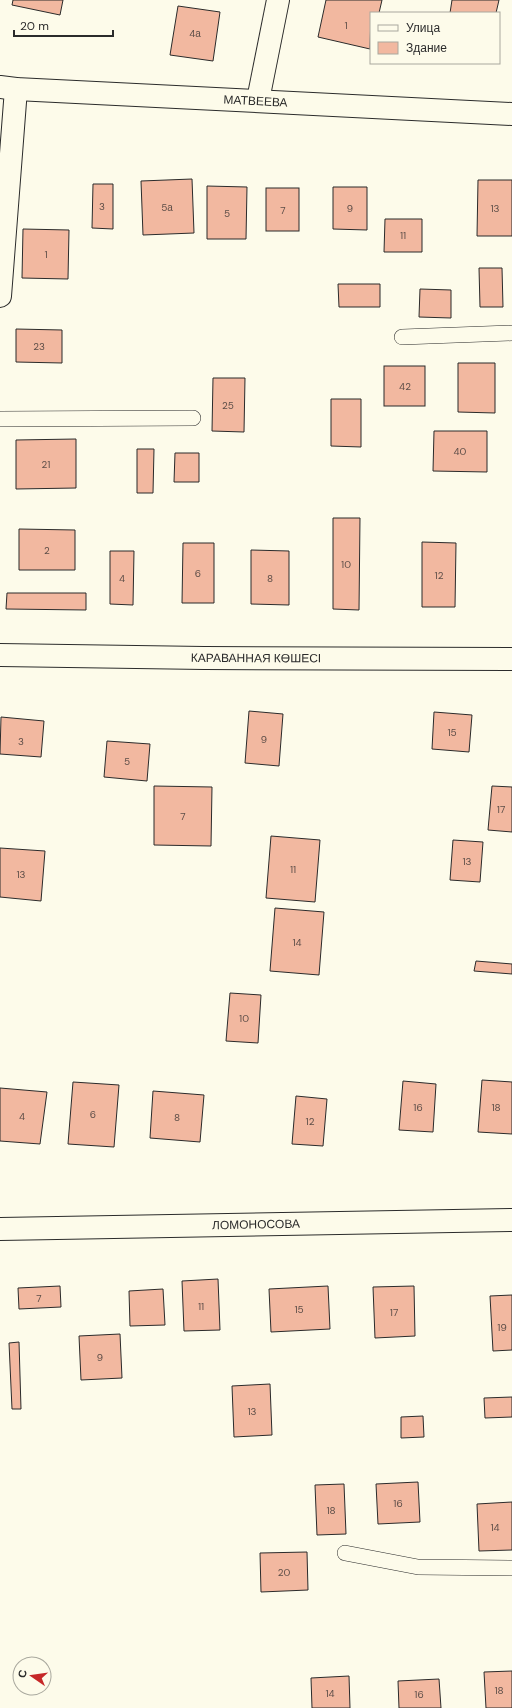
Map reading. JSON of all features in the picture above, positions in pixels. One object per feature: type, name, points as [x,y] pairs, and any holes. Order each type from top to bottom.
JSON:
[{"type":"street","points":[[258,100],[278,0]]},
{"type":"street","points":[[0,296],[8,88]]},
{"type":"street","name":"МАТВЕЕВА","points":[[8,88],[512,114]]},
{"type":"street","name":"КАРАВАННАЯ КӨШЕСІ","points":[[0,655],[204,658],[512,659]]},
{"type":"street","name":"ЛОМОНОСОВА","points":[[0,1229],[512,1220]]},
{"type":"lane","points":[[402,337],[512,334]]},
{"type":"lane","points":[[0,419],[193,418]]},
{"type":"lane","points":[[345,1553],[418,1567],[512,1568]]},
{"type":"building","points":[[13,0],[63,0],[60,15],[12,5]]},
{"type":"building","points":[[326,0],[382,0],[379,12],[370,12],[370,49],[318,37]]},
{"type":"building","points":[[452,0],[499,0],[496,12],[450,12]]},
{"type":"building","points":[[178,6],[220,12],[213,61],[170,55]]},
{"type":"building","points":[[192,179],[194,233],[143,235],[141,181]]},
{"type":"building","points":[[478,180],[512,180],[512,236],[477,236]]},
{"type":"building","points":[[93,184],[113,184],[113,229],[92,228]]},
{"type":"building","points":[[207,186],[247,187],[246,239],[207,239]]},
{"type":"building","points":[[333,187],[367,187],[367,230],[333,229]]},
{"type":"building","points":[[266,188],[299,188],[299,231],[266,231]]},
{"type":"building","points":[[385,219],[422,219],[422,252],[384,252]]},
{"type":"building","points":[[23,229],[69,230],[68,279],[22,278]]},
{"type":"building","points":[[479,268],[502,268],[503,307],[480,307]]},
{"type":"building","points":[[338,284],[380,284],[380,307],[339,307]]},
{"type":"building","points":[[420,289],[451,290],[451,318],[419,317]]},
{"type":"building","points":[[16,329],[62,330],[62,363],[16,362]]},
{"type":"building","points":[[458,363],[495,363],[495,413],[458,412]]},
{"type":"building","points":[[384,366],[425,366],[425,406],[384,406]]},
{"type":"building","points":[[213,378],[245,378],[244,432],[212,431]]},
{"type":"building","points":[[331,399],[361,399],[361,447],[331,446]]},
{"type":"building","points":[[434,431],[487,431],[487,472],[433,471]]},
{"type":"building","points":[[76,439],[76,488],[16,489],[16,440]]},
{"type":"building","points":[[137,449],[154,449],[153,493],[137,493]]},
{"type":"building","points":[[175,453],[199,453],[199,482],[174,482]]},
{"type":"building","points":[[333,518],[360,518],[359,610],[333,609]]},
{"type":"building","points":[[19,529],[75,530],[75,570],[19,570]]},
{"type":"building","points":[[422,542],[456,543],[455,607],[422,607]]},
{"type":"building","points":[[183,543],[214,543],[214,603],[182,603]]},
{"type":"building","points":[[251,550],[289,551],[289,605],[251,604]]},
{"type":"building","points":[[110,551],[134,551],[133,605],[110,604]]},
{"type":"building","points":[[7,593],[86,593],[86,610],[6,609]]},
{"type":"building","points":[[249,711],[283,714],[279,766],[245,763]]},
{"type":"building","points":[[434,712],[472,715],[469,752],[432,749]]},
{"type":"building","points":[[1,717],[44,721],[41,757],[0,754]]},
{"type":"building","points":[[107,741],[150,744],[147,781],[104,777]]},
{"type":"building","points":[[154,786],[212,787],[211,846],[154,845]]},
{"type":"building","points":[[492,786],[512,787],[512,832],[488,830]]},
{"type":"building","points":[[271,836],[320,840],[315,902],[266,898]]},
{"type":"building","points":[[453,840],[483,842],[480,882],[450,880]]},
{"type":"building","points":[[0,848],[45,851],[41,901],[0,897]]},
{"type":"building","points":[[275,908],[324,912],[319,975],[270,971]]},
{"type":"building","points":[[476,961],[512,964],[512,974],[474,971]]},
{"type":"building","points":[[230,993],[261,995],[258,1043],[226,1041]]},
{"type":"building","points":[[482,1080],[512,1082],[512,1134],[478,1132]]},
{"type":"building","points":[[403,1081],[436,1084],[433,1132],[399,1130]]},
{"type":"building","points":[[73,1082],[119,1085],[114,1147],[68,1144]]},
{"type":"building","points":[[0,1088],[47,1092],[40,1144],[0,1141]]},
{"type":"building","points":[[153,1091],[204,1095],[200,1142],[150,1138]]},
{"type":"building","points":[[296,1096],[327,1099],[323,1146],[292,1144]]},
{"type":"building","points":[[218,1279],[220,1330],[184,1331],[182,1281]]},
{"type":"building","points":[[60,1286],[61,1307],[19,1309],[18,1288]]},
{"type":"building","points":[[328,1286],[330,1329],[271,1332],[269,1289]]},
{"type":"building","points":[[414,1286],[415,1336],[375,1338],[373,1287]]},
{"type":"building","points":[[163,1289],[165,1325],[130,1326],[129,1291]]},
{"type":"building","points":[[512,1295],[512,1350],[493,1351],[490,1296]]},
{"type":"building","points":[[120,1334],[122,1378],[81,1380],[79,1336]]},
{"type":"building","points":[[19,1342],[21,1409],[12,1409],[9,1343]]},
{"type":"building","points":[[270,1384],[272,1435],[234,1437],[232,1386]]},
{"type":"building","points":[[512,1397],[512,1417],[485,1418],[484,1398]]},
{"type":"building","points":[[423,1416],[424,1437],[401,1438],[401,1417]]},
{"type":"building","points":[[418,1482],[420,1522],[378,1524],[376,1484]]},
{"type":"building","points":[[344,1484],[346,1534],[317,1535],[315,1485]]},
{"type":"building","points":[[512,1502],[512,1550],[479,1551],[477,1504]]},
{"type":"building","points":[[307,1552],[308,1590],[261,1592],[260,1553]]},
{"type":"building","points":[[512,1671],[512,1708],[486,1708],[484,1672]]},
{"type":"building","points":[[349,1676],[350,1708],[312,1708],[311,1678]]},
{"type":"building","points":[[439,1679],[441,1708],[399,1708],[398,1681]]}]
